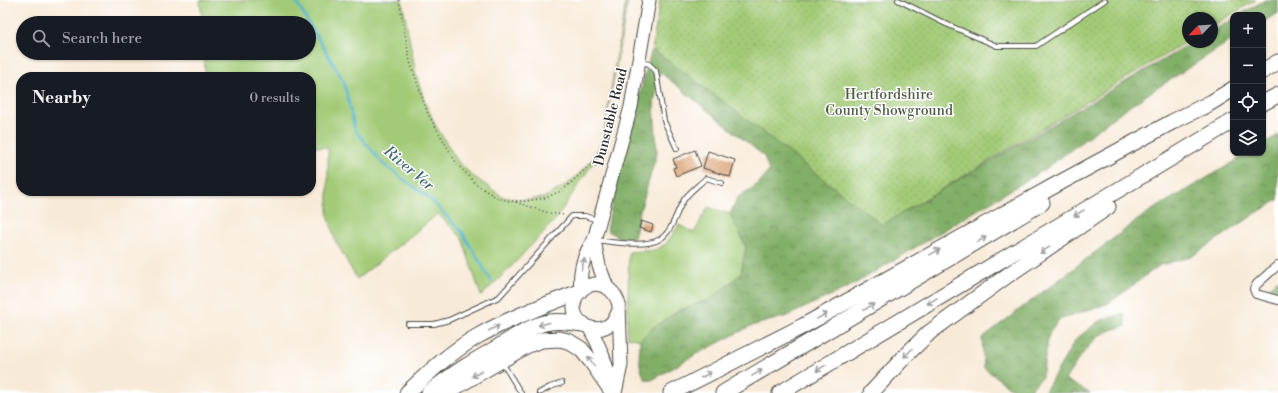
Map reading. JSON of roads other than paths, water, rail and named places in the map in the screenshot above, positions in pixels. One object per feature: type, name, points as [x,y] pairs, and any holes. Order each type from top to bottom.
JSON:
[{"type":"highway","points":[[1266,69],[1278,62]]},
{"type":"highway","points":[[723,393],[1230,91]]},
{"type":"highway","points":[[1266,102],[1278,95]]},
{"type":"highway","points":[[671,393],[803,326],[1052,187],[1166,125],[1212,102]]},
{"type":"highway","points":[[780,393],[1230,123]]},
{"type":"highway","points":[[871,393],[908,353],[945,320],[1053,244],[1144,183],[1203,139]]},
{"type":"highway","points":[[407,393],[448,356],[479,336],[508,320],[580,292]]},
{"type":"highway","points":[[429,393],[465,366],[536,326],[561,321],[586,326]]},
{"type":"highway","points":[[446,393],[523,347],[537,341],[559,339],[568,341],[581,349],[614,393]]},
{"type":"main road","name":"Dunstable Road","points":[[607,287],[599,266],[594,240],[598,220],[629,115],[640,62],[648,0]]},
{"type":"main road","name":"Dunstable Road","points":[[580,292],[580,279],[587,249],[594,240]]},
{"type":"main road","points":[[594,284],[599,284],[613,291],[617,297],[619,305],[618,312],[621,365],[614,393],[603,354],[596,340],[576,315],[574,307],[575,300],[580,292],[594,284]]},
{"type":"main road","points":[[586,326],[599,329],[608,326],[614,321],[618,312]]},
{"type":"street","points":[[1278,265],[1257,284],[1254,289],[1256,294],[1278,300]]},
{"type":"lane","points":[[898,0],[946,24],[997,46],[1036,46],[1105,0]]},
{"type":"lane","points":[[640,62],[648,64],[656,71],[664,121],[677,149]]},
{"type":"lane","points":[[594,240],[625,244],[655,242],[668,232],[685,198],[706,178],[722,183]]},
{"type":"lane","points":[[408,324],[434,324],[449,320],[499,297],[572,216],[585,216],[598,220]]},
{"type":"lane","points":[[501,360],[521,393]]},
{"type":"lane","points":[[539,393],[550,387],[562,384]]},
{"type":"waterway","name":"River Ver","points":[[295,0],[305,16]]},
{"type":"waterway","name":"River Ver","points":[[316,35],[344,82],[355,130],[384,165],[429,198],[462,232],[492,282]]},
{"type":"park label","name":"Hertfordshire County Showground","points":[[889,102]]}]
